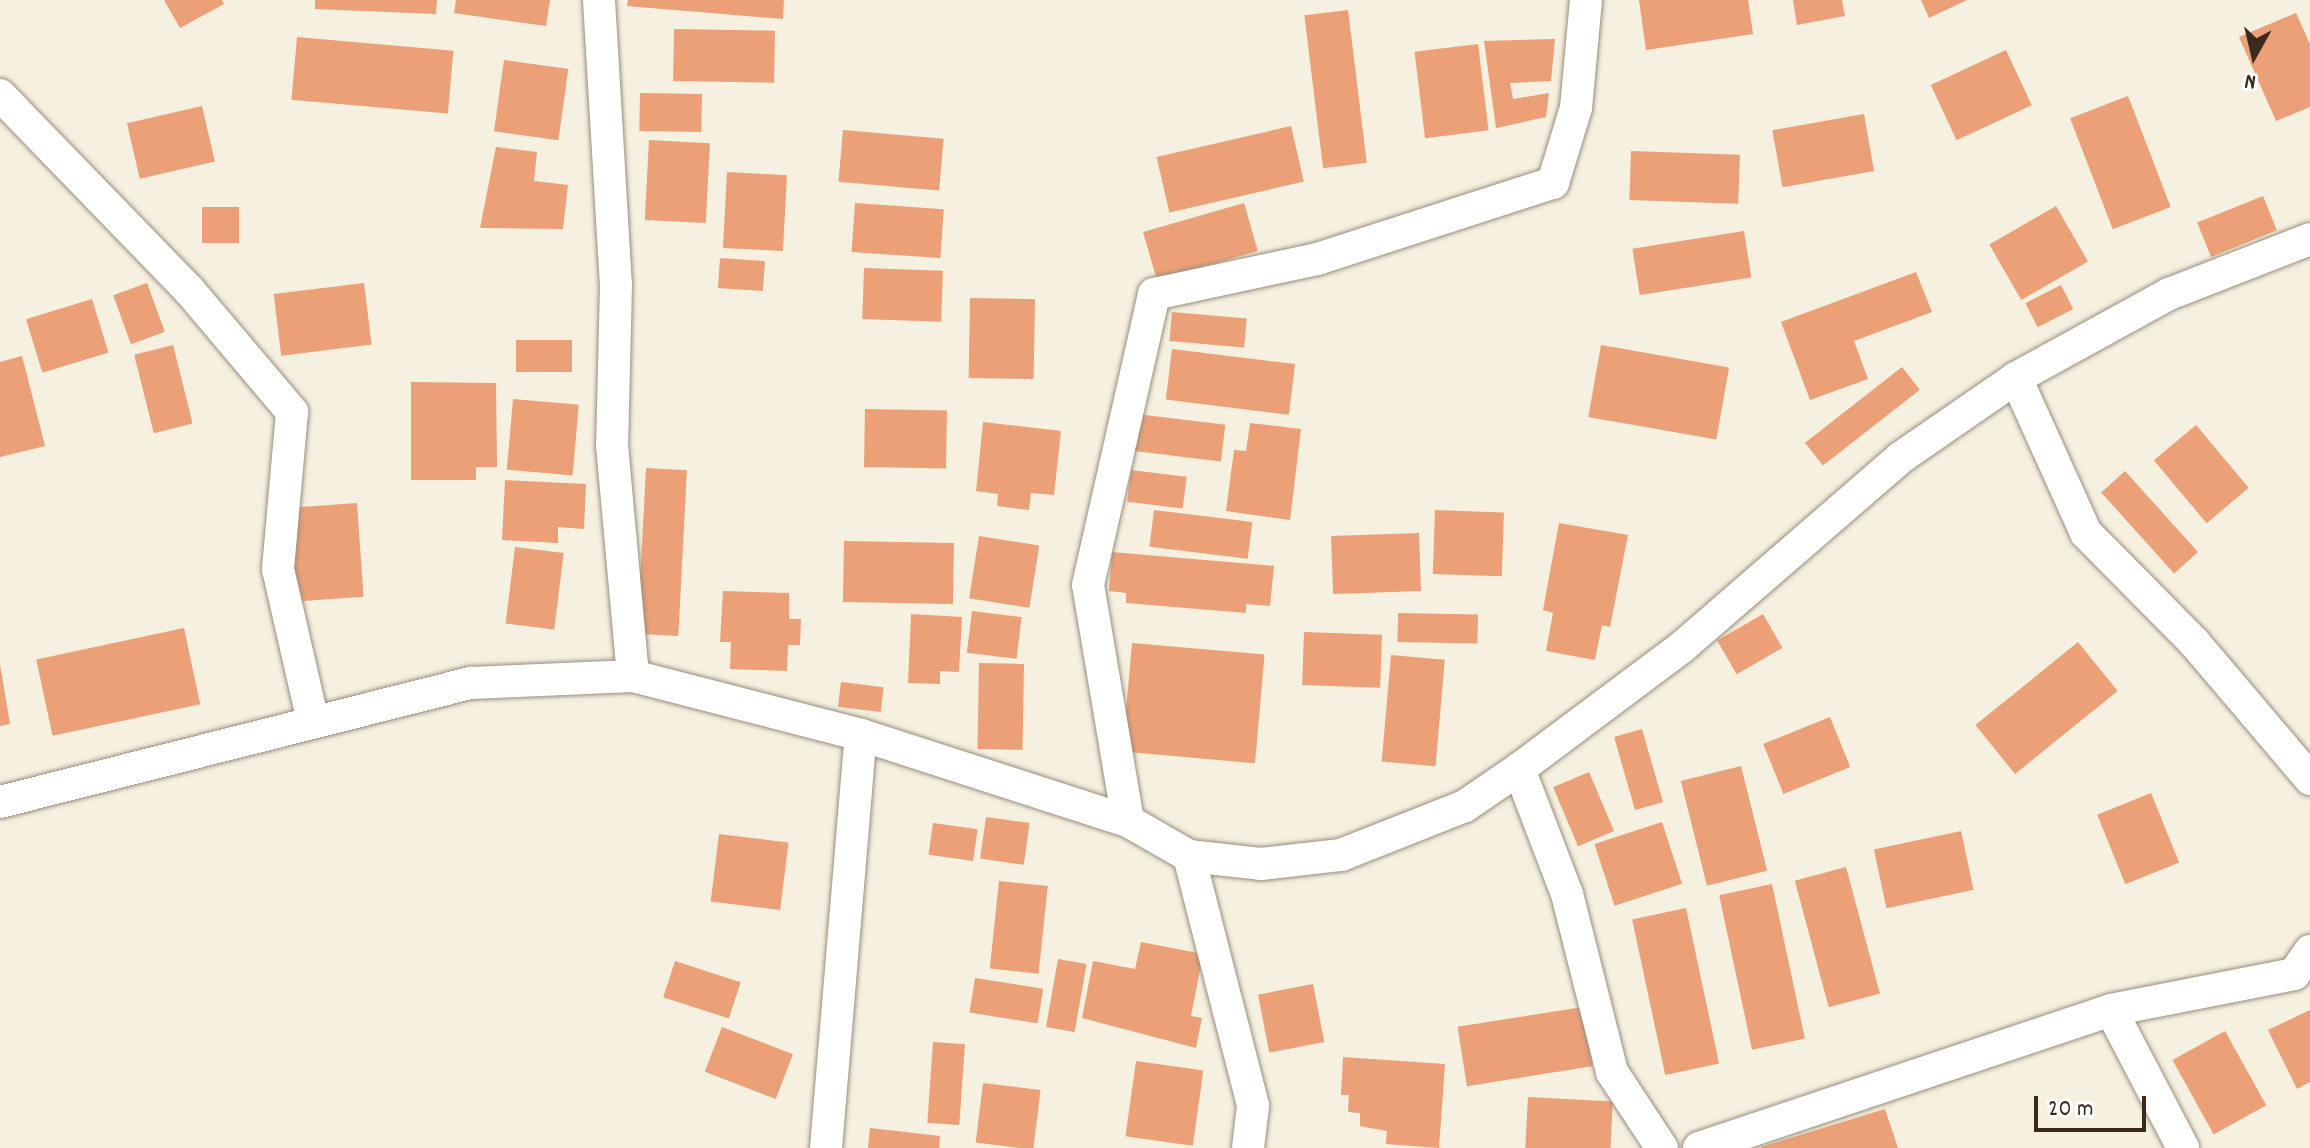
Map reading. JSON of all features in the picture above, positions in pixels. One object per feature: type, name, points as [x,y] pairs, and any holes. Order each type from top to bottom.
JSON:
[{"type":"street","points":[[599,0],[616,285],[612,445],[633,676]]},
{"type":"street","points":[[1128,821],[1088,585],[1154,294],[1317,259],[1553,183],[1576,108],[1586,0]]},
{"type":"street","points":[[0,95],[189,290],[292,412],[278,569],[313,722]]},
{"type":"street","points":[[0,802],[471,683],[633,676],[861,735],[1128,821],[1189,856],[1261,864],[1341,855],[1465,806],[1519,769],[1682,647],[1900,458],[2016,378],[2169,294],[2310,239]]},
{"type":"street","points":[[2016,378],[2086,533],[2194,642],[2310,779]]},
{"type":"street","points":[[826,1148],[861,735]]},
{"type":"street","points":[[1519,769],[1567,894],[1612,1072],[1662,1148]]},
{"type":"street","points":[[1189,856],[1253,1106],[1248,1148]]},
{"type":"street","points":[[1699,1148],[2111,1010],[2294,974],[2310,951]]},
{"type":"street","points":[[2111,1010],[2183,1148]]},
{"type":"building","points":[[164,0],[222,0],[224,4],[180,28]]},
{"type":"building","points":[[315,0],[437,0],[436,14],[315,9]]},
{"type":"building","points":[[456,0],[550,0],[546,26],[454,13]]},
{"type":"building","points":[[628,0],[784,0],[783,19],[627,6]]},
{"type":"building","points":[[1639,0],[1748,0],[1753,34],[1646,50]]},
{"type":"building","points":[[1793,0],[1842,0],[1845,16],[1797,25]]},
{"type":"building","points":[[1921,0],[1967,0],[1929,18]]},
{"type":"building","points":[[1348,10],[1367,163],[1323,168],[1304,15]]},
{"type":"building","points":[[2296,13],[2310,44],[2310,107],[2276,121],[2239,37]]},
{"type":"building","points":[[674,29],[775,31],[774,83],[673,81]]},
{"type":"building","points":[[297,37],[453,51],[448,113],[292,100]]},
{"type":"building","points":[[1555,39],[1551,81],[1510,83],[1513,99],[1549,93],[1546,117],[1496,128],[1484,41]]},
{"type":"building","points":[[1478,44],[1489,130],[1425,138],[1414,52]]},
{"type":"building","points":[[2006,50],[2032,105],[1957,140],[1931,85]]},
{"type":"building","points":[[504,60],[568,69],[558,140],[494,131]]},
{"type":"building","points":[[640,93],[702,94],[701,132],[639,131]]},
{"type":"building","points":[[2128,96],[2171,207],[2113,229],[2070,118]]},
{"type":"building","points":[[202,106],[215,162],[140,179],[127,123]]},
{"type":"building","points":[[1864,114],[1874,171],[1782,187],[1772,130]]},
{"type":"building","points":[[1291,126],[1304,182],[1169,213],[1157,157]]},
{"type":"building","points":[[843,130],[944,139],[939,191],[838,182]]},
{"type":"building","points":[[649,140],[710,143],[706,223],[645,220]]},
{"type":"building","points":[[496,147],[537,152],[534,181],[568,185],[563,229],[480,228]]},
{"type":"building","points":[[1631,151],[1740,155],[1738,204],[1629,200]]},
{"type":"building","points":[[727,172],[787,175],[783,251],[723,248]]},
{"type":"building","points":[[2263,196],[2277,230],[2211,257],[2197,223]]},
{"type":"building","points":[[855,203],[944,209],[940,258],[852,252]]},
{"type":"building","points":[[1244,203],[1258,251],[1157,280],[1143,232]]},
{"type":"building","points":[[2056,206],[2088,261],[2021,300],[1989,244]]},
{"type":"building","points":[[202,207],[239,207],[239,243],[202,243]]},
{"type":"building","points":[[1744,231],[1751,277],[1640,295],[1632,249]]},
{"type":"building","points":[[720,258],[765,261],[763,291],[718,288]]},
{"type":"building","points":[[864,268],[943,271],[941,322],[862,319]]},
{"type":"building","points":[[1916,272],[1932,312],[1854,341],[1868,379],[1810,400],[1781,322]]},
{"type":"building","points":[[147,283],[165,332],[131,344],[113,295]]},
{"type":"building","points":[[364,283],[372,345],[281,356],[274,294]]},
{"type":"building","points":[[2061,285],[2073,309],[2038,327],[2025,303]]},
{"type":"building","points":[[970,298],[1035,299],[1034,379],[969,378]]},
{"type":"building","points":[[92,299],[108,353],[42,373],[26,319]]},
{"type":"building","points":[[1172,312],[1247,319],[1244,347],[1169,341]]},
{"type":"building","points":[[516,340],[572,340],[572,372],[516,372]]},
{"type":"building","points":[[173,345],[193,424],[154,433],[134,355]]},
{"type":"building","points":[[1601,345],[1729,368],[1716,439],[1588,417]]},
{"type":"building","points":[[1172,349],[1295,364],[1289,415],[1166,400]]},
{"type":"building","points":[[22,356],[45,446],[0,457],[0,362]]},
{"type":"building","points":[[1902,367],[1920,390],[1823,466],[1805,443]]},
{"type":"building","points":[[411,382],[496,383],[497,467],[476,467],[476,480],[411,480]]},
{"type":"building","points":[[513,399],[579,405],[573,475],[507,470]]},
{"type":"building","points":[[865,409],[947,410],[946,468],[864,467]]},
{"type":"building","points":[[1137,414],[1225,425],[1221,462],[1132,451]]},
{"type":"building","points":[[983,422],[1061,431],[1054,495],[1031,493],[1029,510],[997,506],[998,494],[976,491]]},
{"type":"building","points":[[1250,423],[1301,429],[1290,520],[1226,511],[1234,450],[1246,451]]},
{"type":"building","points":[[2196,425],[2249,488],[2207,523],[2154,460]]},
{"type":"building","points":[[646,468],[687,470],[678,636],[637,634]]},
{"type":"building","points":[[1131,470],[1187,477],[1183,509],[1127,502]]},
{"type":"building","points":[[2125,471],[2198,552],[2174,573],[2101,492]]},
{"type":"building","points":[[505,480],[586,484],[584,529],[558,527],[558,543],[502,540]]},
{"type":"building","points":[[357,503],[364,597],[297,601],[290,508]]},
{"type":"building","points":[[1154,510],[1252,522],[1248,559],[1149,547]]},
{"type":"building","points":[[1435,510],[1504,512],[1502,576],[1433,574]]},
{"type":"building","points":[[1559,523],[1628,535],[1610,627],[1602,625],[1595,660],[1546,651],[1553,613],[1543,610]]},
{"type":"building","points":[[1419,533],[1421,591],[1333,594],[1331,536]]},
{"type":"building","points":[[979,536],[1039,546],[1029,608],[969,598]]},
{"type":"building","points":[[844,541],[954,543],[953,604],[843,602]]},
{"type":"building","points":[[515,547],[564,553],[554,629],[506,623]]},
{"type":"building","points":[[1112,552],[1274,566],[1270,606],[1246,604],[1246,613],[1126,603],[1126,593],[1109,591]]},
{"type":"building","points":[[723,591],[789,593],[789,619],[801,619],[800,645],[788,645],[787,671],[730,669],[731,642],[720,642]]},
{"type":"building","points":[[972,611],[1022,617],[1017,659],[967,653]]},
{"type":"building","points":[[1398,613],[1478,614],[1477,643],[1397,642]]},
{"type":"building","points":[[911,614],[962,617],[959,672],[940,671],[940,684],[908,683]]},
{"type":"building","points":[[1763,614],[1782,648],[1737,674],[1717,640]]},
{"type":"building","points":[[184,628],[200,704],[53,736],[36,659]]},
{"type":"building","points":[[1304,632],[1382,635],[1380,688],[1302,685]]},
{"type":"building","points":[[2078,642],[2118,691],[2015,774],[1975,725]]},
{"type":"building","points":[[1132,643],[1264,655],[1255,763],[1123,752]]},
{"type":"building","points":[[1391,655],[1445,660],[1435,766],[1382,762]]},
{"type":"building","points":[[979,663],[1024,664],[1022,750],[977,749]]},
{"type":"building","points":[[0,664],[10,724],[0,726]]},
{"type":"building","points":[[841,682],[884,687],[881,712],[838,707]]},
{"type":"building","points":[[1830,717],[1850,767],[1783,794],[1763,744]]},
{"type":"building","points":[[1642,729],[1663,802],[1635,810],[1614,737]]},
{"type":"building","points":[[1741,766],[1767,871],[1707,886],[1681,781]]},
{"type":"building","points":[[1589,772],[1614,831],[1578,846],[1553,787]]},
{"type":"building","points":[[2151,793],[2179,863],[2125,884],[2097,815]]},
{"type":"building","points":[[986,817],[1030,823],[1024,865],[980,859]]},
{"type":"building","points":[[1662,822],[1682,884],[1615,906],[1594,844]]},
{"type":"building","points":[[933,823],[978,829],[973,861],[929,855]]},
{"type":"building","points":[[1961,831],[1973,890],[1886,908],[1874,850]]},
{"type":"building","points":[[719,834],[788,843],[780,910],[711,901]]},
{"type":"building","points":[[1846,867],[1880,994],[1829,1007],[1795,881]]},
{"type":"building","points":[[999,881],[1048,886],[1039,974],[990,969]]},
{"type":"building","points":[[1772,884],[1805,1039],[1752,1050],[1719,895]]},
{"type":"building","points":[[1686,908],[1719,1064],[1665,1075],[1632,919]]},
{"type":"building","points":[[1141,942],[1203,954],[1191,1016],[1202,1018],[1196,1048],[1082,1018],[1093,961],[1135,969]]},
{"type":"building","points":[[1058,959],[1087,964],[1075,1032],[1046,1027]]},
{"type":"building","points":[[675,961],[741,982],[729,1018],[663,997]]},
{"type":"building","points":[[975,978],[1043,989],[1038,1023],[970,1013]]},
{"type":"building","points":[[1313,984],[1324,1042],[1269,1053],[1258,995]]},
{"type":"building","points":[[1583,1007],[1592,1066],[1467,1086],[1458,1027]]},
{"type":"building","points":[[2310,1010],[2310,1082],[2297,1089],[2268,1030]]},
{"type":"building","points":[[722,1027],[793,1054],[776,1099],[705,1072]]},
{"type":"building","points":[[2225,1031],[2266,1105],[2214,1134],[2173,1060]]},
{"type":"building","points":[[933,1042],[965,1044],[959,1125],[927,1123]]},
{"type":"building","points":[[1343,1057],[1445,1064],[1439,1148],[1386,1144],[1387,1131],[1360,1126],[1360,1113],[1348,1112],[1349,1095],[1341,1095]]},
{"type":"building","points":[[1136,1061],[1203,1070],[1193,1146],[1125,1136]]},
{"type":"building","points":[[983,1083],[1041,1090],[1033,1148],[976,1143]]},
{"type":"building","points":[[1528,1097],[1613,1101],[1610,1148],[1525,1148]]},
{"type":"building","points":[[1885,1109],[1898,1148],[1761,1148],[1761,1147]]},
{"type":"building","points":[[870,1128],[940,1136],[939,1148],[868,1148]]}]
